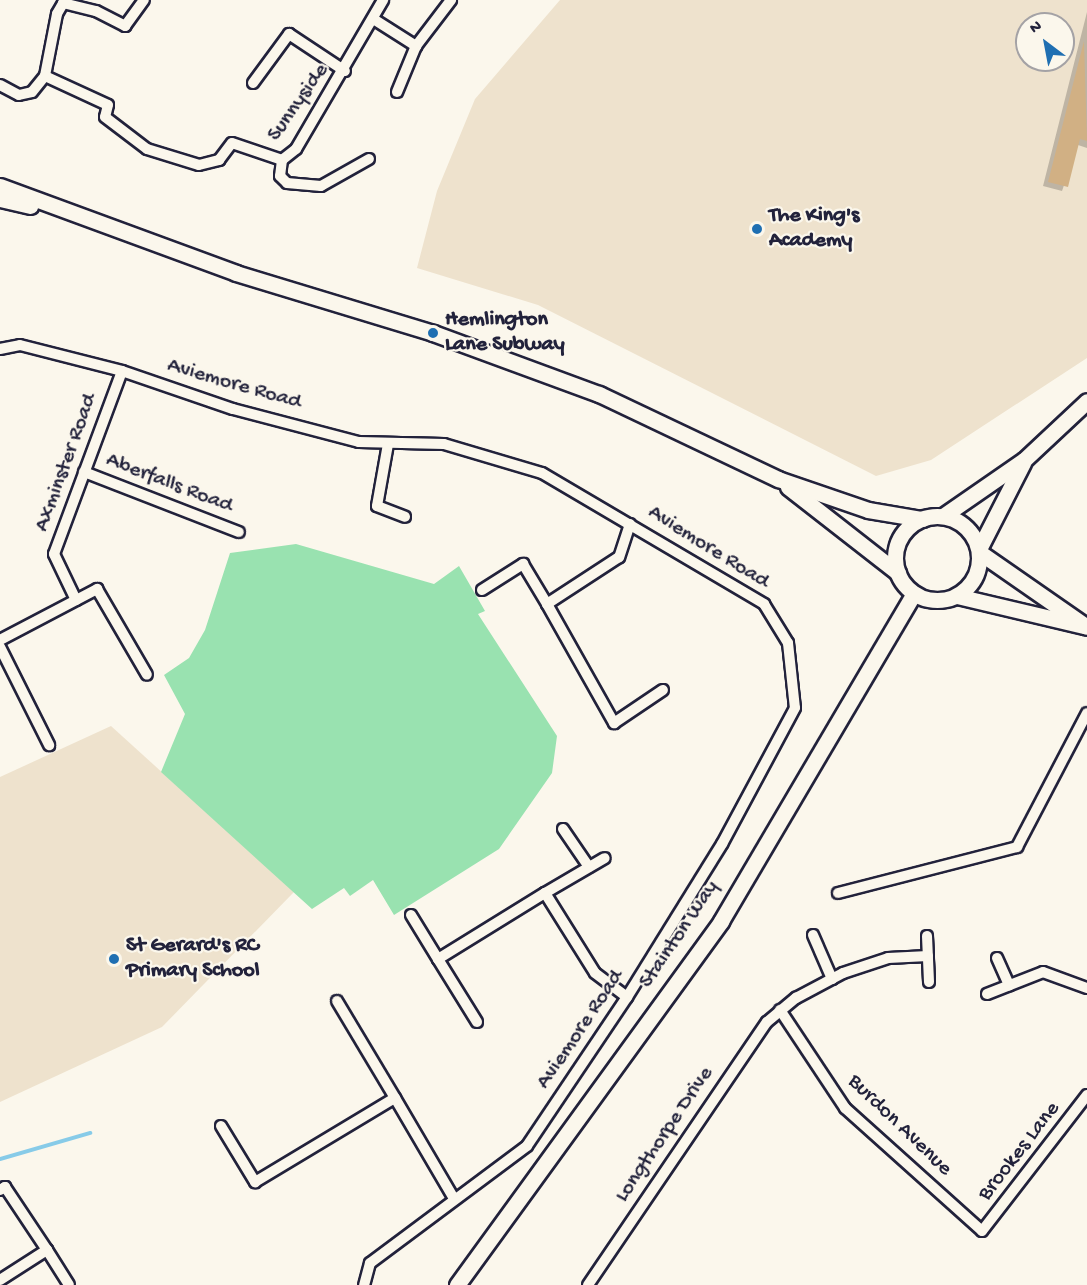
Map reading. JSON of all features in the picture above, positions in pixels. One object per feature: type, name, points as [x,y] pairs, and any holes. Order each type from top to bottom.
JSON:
[{"type":"main road","points":[[0,186],[79,218],[433,333],[599,394],[778,479],[868,510],[922,519],[943,516],[1024,460],[1087,401]]},
{"type":"main road","points":[[0,199],[79,218]]},
{"type":"main road","points":[[957,596],[970,585],[979,550],[1024,460]]},
{"type":"main road","points":[[778,479],[897,573],[914,594],[935,601],[957,596],[1086,626]]},
{"type":"main road","points":[[943,516],[972,533],[979,550],[1086,626]]},
{"type":"main road","points":[[897,573],[898,542],[922,519]]},
{"type":"main road","name":"Stainton Way","points":[[457,1285],[721,921],[914,594]]},
{"type":"street","points":[[0,85],[19,94],[32,92],[45,76],[64,1],[96,10],[125,26],[144,0]]},
{"type":"street","name":"Sunnyside","points":[[45,76],[52,84],[108,105],[105,117],[147,149],[200,165],[219,160],[232,143],[282,160],[296,149],[375,20],[383,0]]},
{"type":"street","points":[[397,92],[417,46],[451,0]]},
{"type":"street","points":[[375,20],[417,46]]},
{"type":"street","points":[[253,83],[289,34],[345,71]]},
{"type":"street","points":[[282,160],[280,176],[287,183],[321,186],[369,159]]},
{"type":"street","name":"Aviemore Road","points":[[0,349],[20,345],[122,370],[233,409],[359,442],[444,444],[542,472],[764,604],[788,643],[796,685],[795,708],[627,998],[526,1146],[453,1197],[370,1263],[364,1285]]},
{"type":"street","name":"Axminster Road","points":[[76,600],[54,554],[122,370]]},
{"type":"street","points":[[388,444],[377,507],[405,517]]},
{"type":"street","name":"Aberfalls Road","points":[[84,472],[239,532]]},
{"type":"street","points":[[547,604],[619,557],[630,524]]},
{"type":"street","points":[[482,590],[523,564],[614,723],[663,690]]},
{"type":"street","points":[[0,640],[97,589],[147,675]]},
{"type":"street","points":[[0,647],[49,745]]},
{"type":"street","points":[[838,892],[1017,847],[1087,712]]},
{"type":"street","points":[[563,829],[589,867]]},
{"type":"street","points":[[438,959],[605,858]]},
{"type":"street","points":[[545,893],[595,972],[627,998]]},
{"type":"street","points":[[411,915],[477,1022]]},
{"type":"street","points":[[813,935],[832,979]]},
{"type":"street","points":[[927,936],[929,982]]},
{"type":"street","name":"Longthorpe Drive","points":[[588,1285],[758,1033],[780,1010],[832,979],[888,958],[928,956]]},
{"type":"street","points":[[997,958],[1009,985]]},
{"type":"street","points":[[987,994],[1050,972],[1087,988]]},
{"type":"street","points":[[337,1001],[453,1197]]},
{"type":"street","name":"Burdon Avenue","points":[[780,1010],[845,1108],[982,1231]]},
{"type":"street","name":"Brookes Lane","points":[[982,1231],[1087,1095]]},
{"type":"street","points":[[220,1126],[255,1182],[394,1098]]},
{"type":"street","points":[[0,1190],[5,1187],[69,1285]]},
{"type":"street","points":[[0,1280],[47,1250]]},
{"type":"shaded area","name":"The King's Academy","points":[[560,0],[1087,0],[1087,358],[931,460],[876,476],[538,305],[417,268],[437,191],[475,99]]},
{"type":"shaded area","name":"St Gerard's RC Primary School","points":[[111,726],[294,892],[162,1027],[0,1102],[0,777]]},
{"type":"green space","points":[[296,544],[434,584],[459,566],[485,611],[478,614],[557,736],[552,773],[499,849],[394,915],[373,880],[350,896],[344,888],[312,909],[161,772],[185,714],[164,675],[189,658],[205,630],[230,553]]},
{"type":"building","points":[[1084,41],[1087,141],[1080,139],[1068,187],[1048,182]]},
{"type":"waterway","points":[[0,1159],[90,1133]]},
{"type":"place","name":"The King's Academy","points":[[757,229]]},
{"type":"place","name":"Hemlington Lane Subway","points":[[433,333]]},
{"type":"place","name":"St Gerard's RC Primary School","points":[[114,959]]}]
